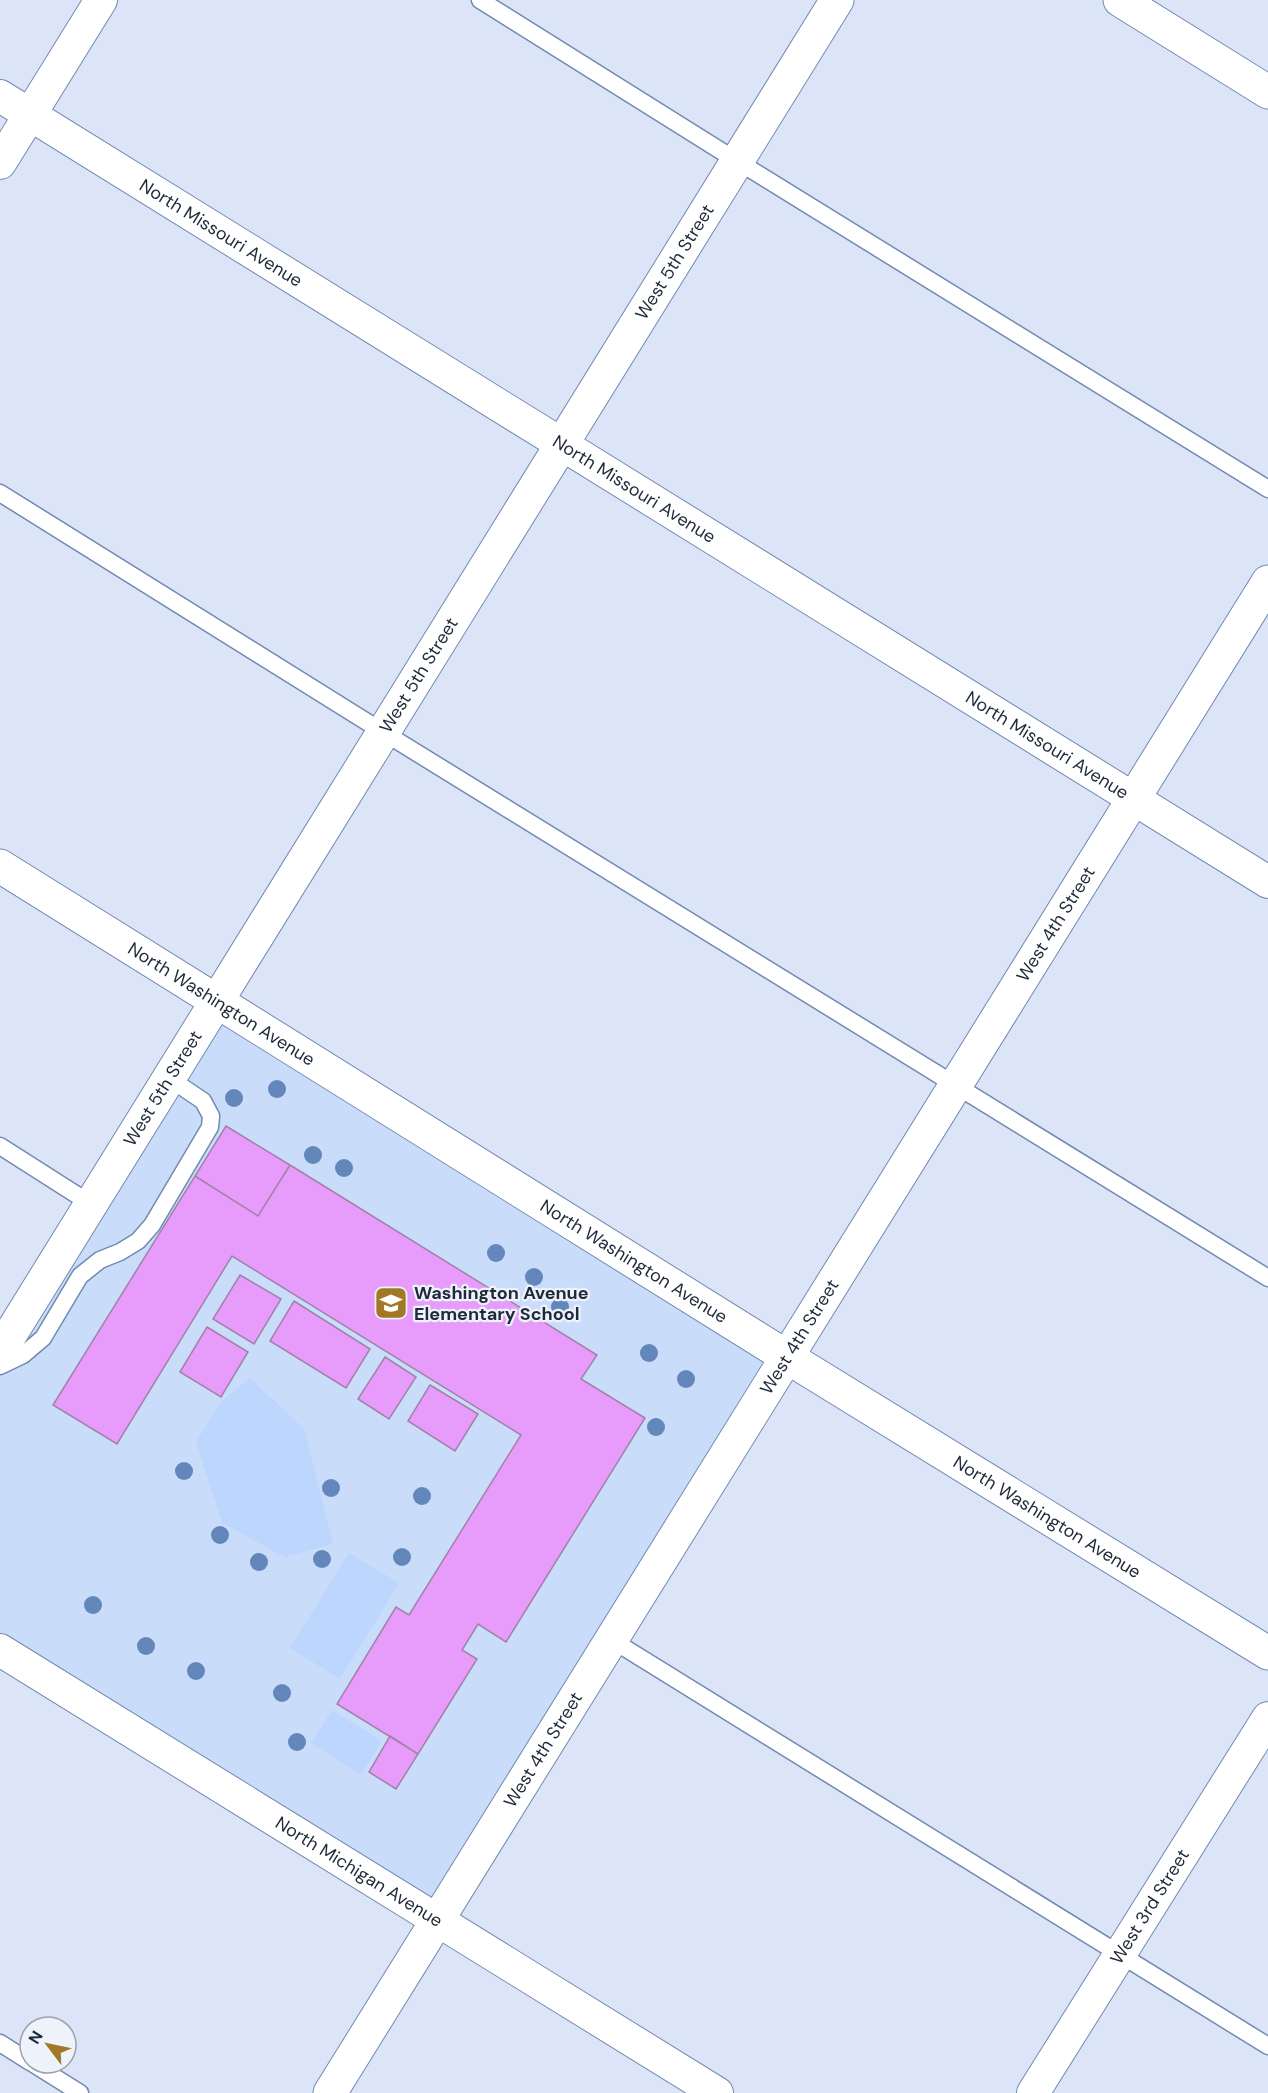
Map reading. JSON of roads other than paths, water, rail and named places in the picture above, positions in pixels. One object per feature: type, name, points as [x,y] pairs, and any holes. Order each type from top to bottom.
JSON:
[{"type":"street","points":[[0,163],[101,0]]},
{"type":"street","name":"West 5th Street","points":[[0,1351],[837,0]]},
{"type":"street","points":[[1120,0],[1268,92]]},
{"type":"street","name":"North Missouri Avenue","points":[[0,96],[1268,882]]},
{"type":"street","name":"West 4th Street","points":[[330,2093],[1268,582]]},
{"type":"street","name":"North Washington Avenue","points":[[0,866],[787,1357],[1268,1653]]},
{"type":"street","name":"North Michigan Avenue","points":[[0,1650],[717,2093]]},
{"type":"street","name":"West 3rd Street","points":[[1033,2093],[1268,1718]]},
{"type":"lane","points":[[480,0],[1268,489]]},
{"type":"lane","points":[[0,493],[1268,1278]]},
{"type":"lane","points":[[0,1366],[23,1355],[43,1338],[80,1276],[87,1269],[100,1260],[138,1242],[152,1225],[202,1142],[210,1127],[211,1116],[207,1106],[169,1078]]},
{"type":"lane","points":[[0,1146],[91,1204]]},
{"type":"lane","points":[[612,1640],[1268,2046]]},
{"type":"lane","points":[[0,2043],[18,2054]]},
{"type":"lane","points":[[52,2075],[80,2093]]},
{"type":"place","name":"Washington Avenue Elementary School","points":[[391,1303]]}]
